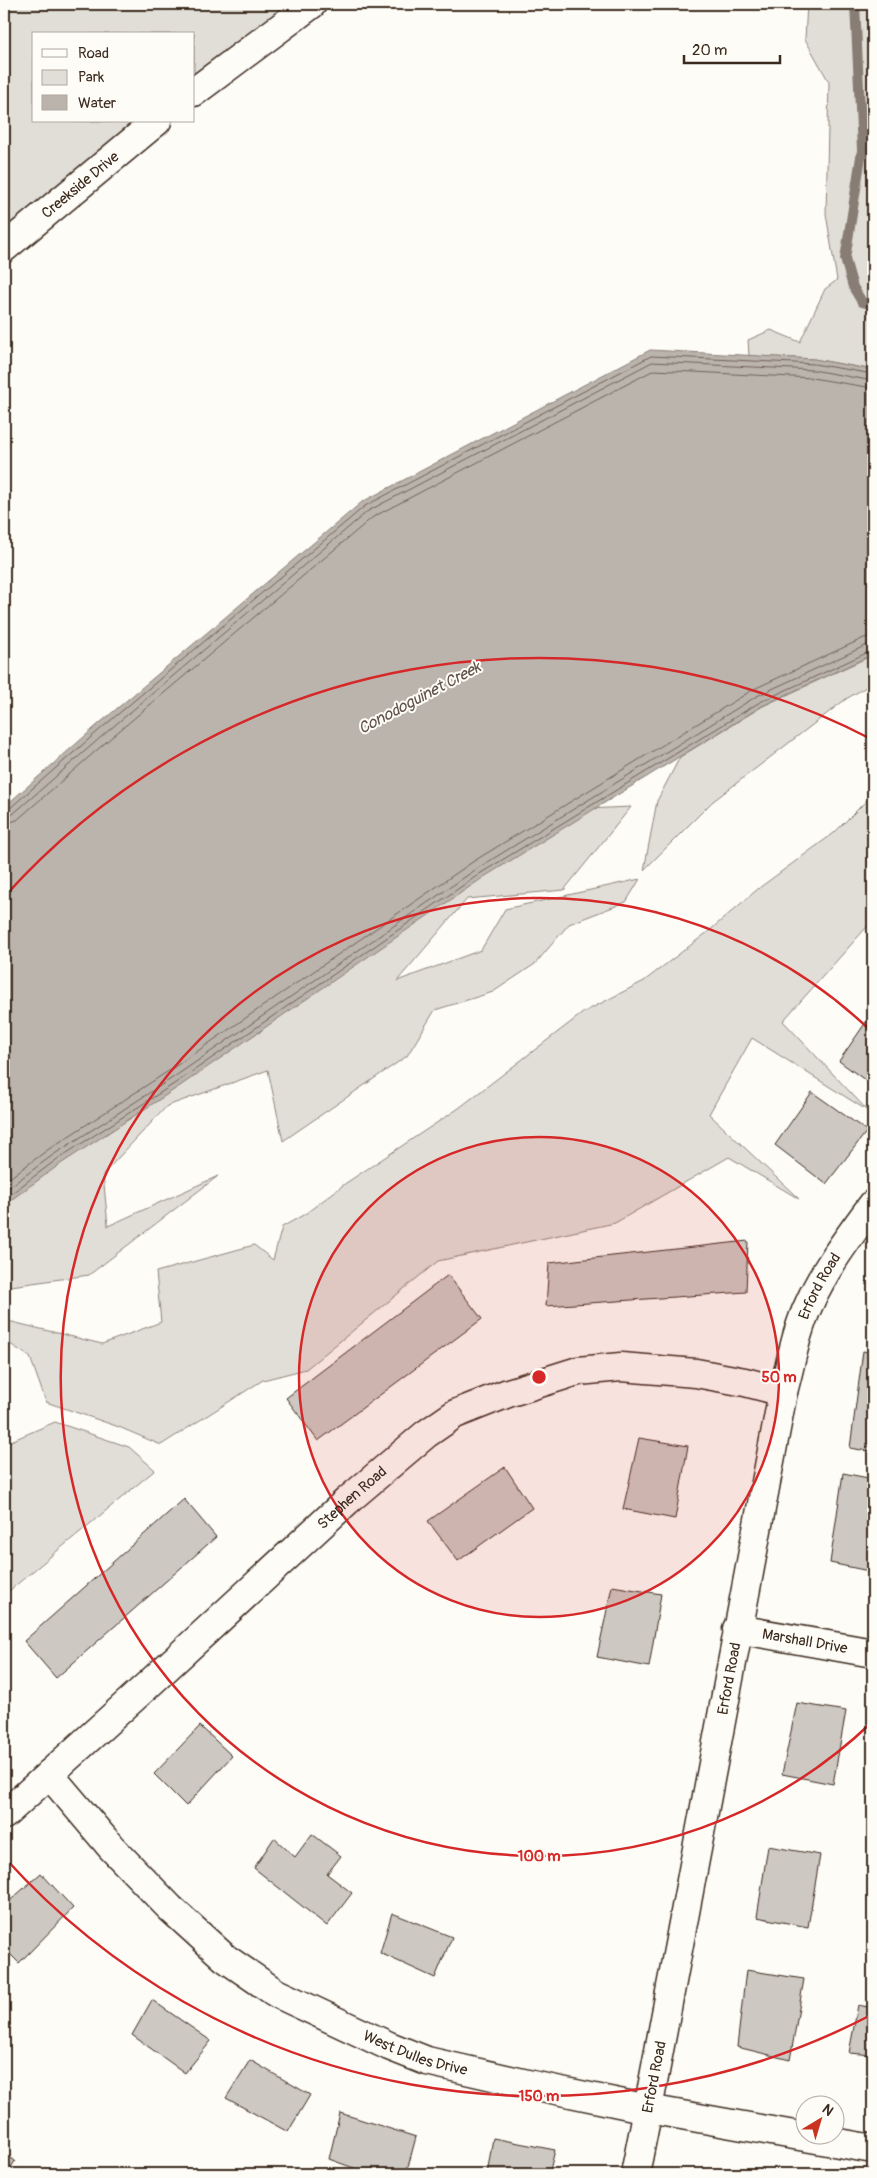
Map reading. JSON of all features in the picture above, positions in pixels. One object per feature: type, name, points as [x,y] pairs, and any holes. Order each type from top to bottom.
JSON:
[{"type":"street","points":[[195,91],[312,4]]},
{"type":"street","name":"Creekside Drive","points":[[4,248],[156,122]]},
{"type":"street","name":"Erford Road","points":[[635,2174],[783,1392],[802,1320],[809,1303],[840,1249],[873,1204]]},
{"type":"street","name":"Stephen Road","points":[[4,1814],[346,1501],[426,1434],[455,1414],[508,1393],[578,1371],[621,1367],[696,1373],[745,1382],[783,1392]]},
{"type":"street","name":"Marshall Drive","points":[[738,1629],[873,1653]]},
{"type":"street","name":"West Dulles Drive","points":[[49,1774],[111,1847],[170,1908],[225,1958],[276,1993],[389,2046],[427,2061],[532,2086],[873,2149]]},
{"type":"green space","points":[[4,4],[297,4],[195,83],[195,32],[32,32],[32,122],[145,122],[4,232]]},
{"type":"green space","points":[[807,4],[873,4],[873,370],[814,359],[749,356],[748,340],[771,330],[800,342],[825,289],[837,280],[826,214],[829,82],[805,39]]},
{"type":"green space","points":[[873,655],[873,683],[846,699],[712,802],[644,870],[657,801],[680,757],[763,706]]},
{"type":"green space","points":[[873,794],[873,920],[783,1021],[868,1111],[752,1038],[709,1114],[799,1199],[729,1157],[615,1223],[438,1261],[306,1369],[263,1380],[161,1445],[119,1427],[46,1402],[30,1357],[4,1340],[4,1320],[102,1344],[161,1322],[156,1272],[254,1245],[273,1260],[282,1227],[305,1214],[346,1183],[459,1108],[584,1012],[644,981],[709,931],[759,888],[834,833]]},
{"type":"green space","points":[[631,807],[564,890],[467,899],[397,981],[481,950],[505,909],[640,879],[626,902],[569,924],[535,964],[493,992],[435,1010],[407,1056],[283,1141],[268,1070],[167,1106],[103,1174],[108,1226],[218,1176],[89,1275],[4,1287],[4,1170],[212,1030],[259,1033],[375,909],[563,810]]},
{"type":"green space","points":[[55,1422],[129,1447],[155,1470],[4,1595],[4,1444]]},
{"type":"water","name":"Conodoguinet Creek","points":[[650,350],[814,359],[873,370],[873,654],[762,706],[484,877],[180,1086],[59,1165],[4,1205],[4,807],[101,722],[362,502]]},
{"type":"building","points":[[873,1012],[873,1086],[839,1061]]},
{"type":"building","points":[[812,1092],[867,1131],[826,1184],[775,1145]]},
{"type":"building","points":[[748,1241],[746,1292],[546,1306],[549,1263]]},
{"type":"building","points":[[448,1275],[482,1319],[318,1441],[286,1398]]},
{"type":"building","points":[[863,1351],[873,1353],[873,1452],[850,1448]]},
{"type":"building","points":[[639,1438],[688,1446],[675,1519],[623,1509]]},
{"type":"building","points":[[505,1467],[532,1508],[458,1561],[428,1521]]},
{"type":"building","points":[[843,1473],[873,1479],[873,1545],[869,1571],[830,1563]]},
{"type":"building","points":[[184,1499],[216,1537],[56,1678],[24,1641]]},
{"type":"building","points":[[612,1586],[661,1594],[649,1667],[597,1657]]},
{"type":"building","points":[[797,1703],[846,1711],[833,1784],[782,1774]]},
{"type":"building","points":[[200,1726],[232,1756],[186,1806],[154,1774]]},
{"type":"building","points":[[312,1834],[341,1856],[327,1874],[352,1893],[327,1926],[254,1868],[274,1838],[295,1857]]},
{"type":"building","points":[[768,1846],[820,1855],[808,1927],[757,1917]]},
{"type":"building","points":[[41,1873],[73,1908],[19,1963],[4,1948],[4,1906]]},
{"type":"building","points":[[392,1913],[452,1937],[435,1978],[380,1953]]},
{"type":"building","points":[[746,1970],[804,1979],[790,2060],[737,2047]]},
{"type":"building","points":[[152,2000],[211,2041],[185,2073],[132,2035]]},
{"type":"building","points":[[858,2005],[873,2008],[873,2055],[849,2053]]},
{"type":"building","points":[[250,2060],[310,2095],[288,2132],[226,2098]]},
{"type":"building","points":[[340,2113],[416,2137],[406,2174],[370,2174],[329,2159]]},
{"type":"building","points":[[493,2138],[555,2150],[549,2174],[487,2174]]},
{"type":"building","points":[[4,2153],[15,2161],[7,2174],[4,2174]]},
{"type":"waterway","points":[[855,4],[862,150],[845,259],[853,287],[862,302],[873,305]]}]
